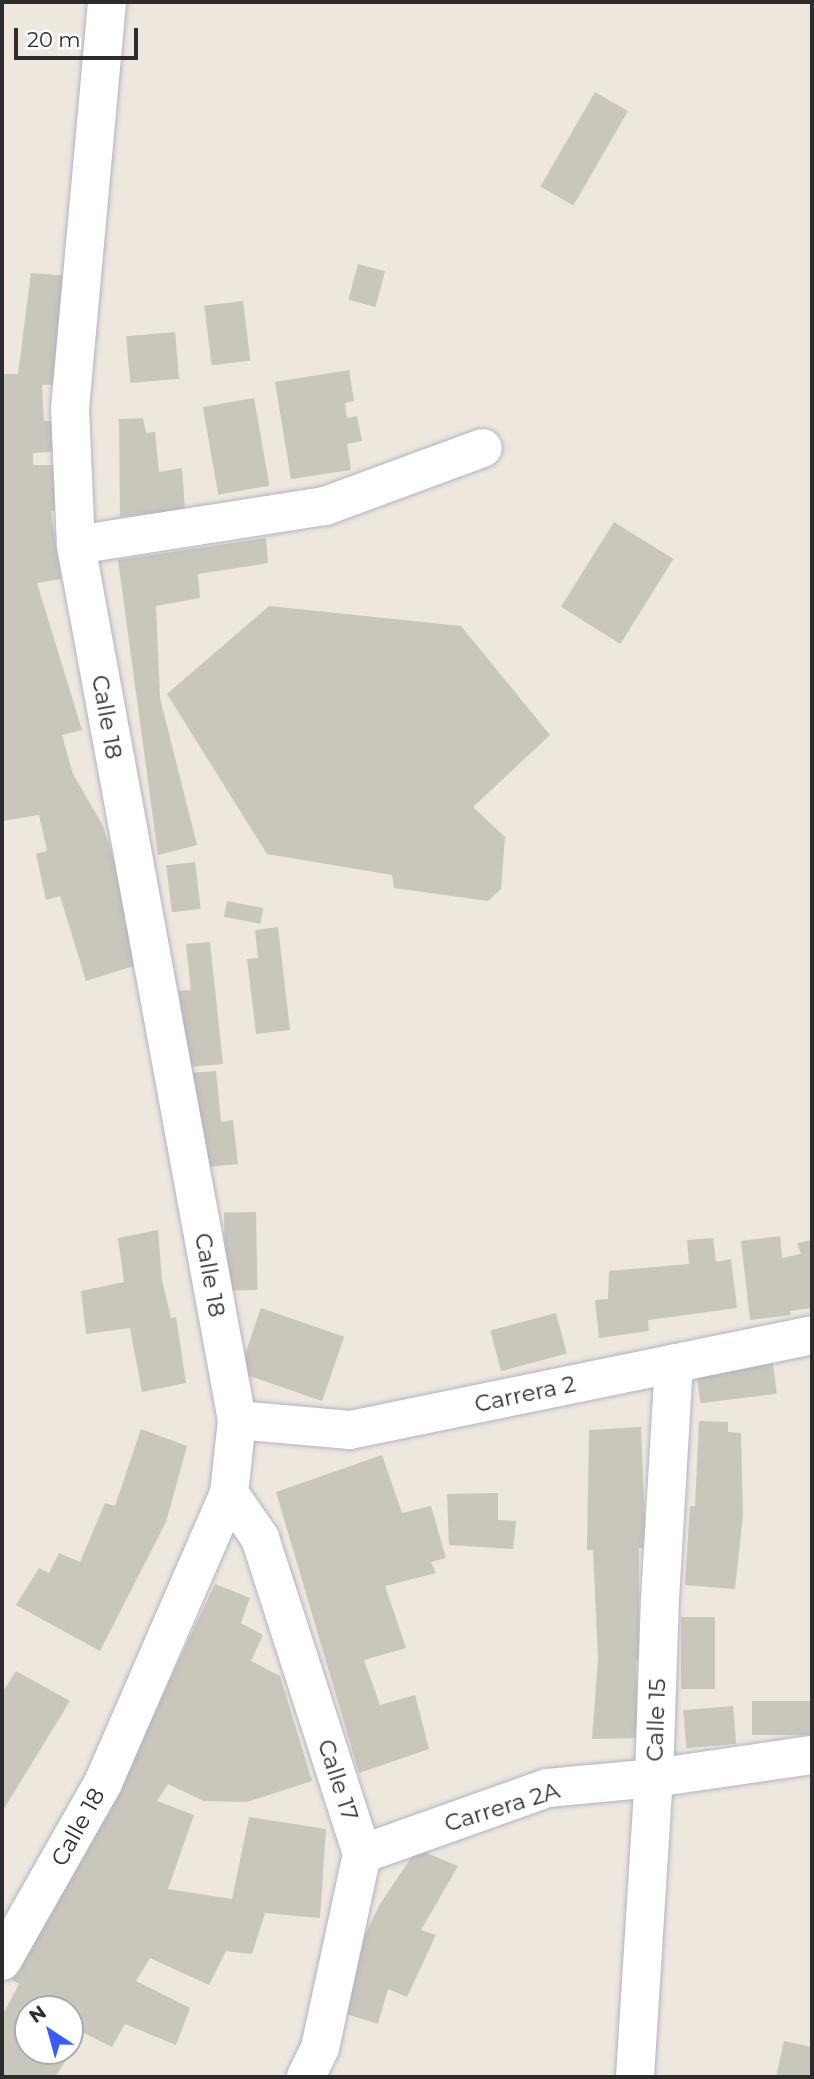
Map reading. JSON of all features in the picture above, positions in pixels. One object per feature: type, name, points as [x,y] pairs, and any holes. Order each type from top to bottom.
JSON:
[{"type":"street","name":"Calle 18","points":[[2,1961],[103,1783],[229,1493],[237,1420],[76,545],[70,409],[107,2]]},
{"type":"street","points":[[76,545],[325,506],[483,448]]},
{"type":"street","name":"Carrera 2","points":[[237,1420],[350,1430],[812,1335]]},
{"type":"street","name":"Calle 15","points":[[635,2077],[654,1778],[660,1599],[674,1363]]},
{"type":"street","name":"Calle 17","points":[[229,1493],[260,1538],[362,1854]]},
{"type":"street","name":"Carrera 2A","points":[[362,1854],[547,1788],[654,1778],[812,1755]]},
{"type":"street","points":[[306,2077],[320,2049],[362,1854]]},
{"type":"building","points":[[595,92],[628,111],[573,205],[540,186]]},
{"type":"building","points":[[358,264],[385,271],[375,307],[348,300]]},
{"type":"building","points":[[31,273],[84,277],[76,383],[42,385],[44,421],[64,421],[62,451],[33,453],[33,465],[54,465],[58,510],[51,511],[61,579],[37,583],[82,730],[62,735],[73,774],[102,824],[134,917],[124,919],[140,964],[86,981],[60,896],[46,900],[36,854],[47,851],[39,815],[2,821],[2,374],[18,374]]},
{"type":"building","points":[[243,301],[250,361],[212,365],[204,306]]},
{"type":"building","points":[[175,332],[179,379],[130,383],[126,336]]},
{"type":"building","points":[[349,370],[354,401],[345,403],[347,418],[357,416],[362,441],[347,444],[351,470],[291,479],[275,382]]},
{"type":"building","points":[[254,398],[269,486],[218,495],[203,407]]},
{"type":"building","points":[[143,418],[146,433],[155,432],[159,472],[182,468],[185,509],[120,517],[119,419]]},
{"type":"building","points":[[614,522],[673,559],[620,644],[561,607]]},
{"type":"building","points":[[266,538],[268,563],[198,574],[200,598],[156,606],[160,698],[197,845],[158,855],[118,560]]},
{"type":"building","points":[[269,606],[461,626],[550,735],[473,807],[505,837],[501,889],[488,901],[394,888],[392,875],[267,854],[167,694]]},
{"type":"building","points":[[195,862],[201,909],[172,912],[166,866]]},
{"type":"building","points":[[227,901],[263,908],[260,924],[224,917]]},
{"type":"building","points":[[278,927],[290,1030],[256,1034],[247,959],[258,958],[255,930]]},
{"type":"building","points":[[210,942],[223,1064],[186,1067],[179,991],[191,990],[186,944]]},
{"type":"building","points":[[216,1071],[221,1122],[233,1120],[238,1164],[197,1168],[187,1073]]},
{"type":"building","points":[[256,1212],[257,1290],[225,1291],[224,1213]]},
{"type":"building","points":[[158,1230],[162,1280],[171,1318],[176,1317],[186,1383],[142,1392],[130,1328],[86,1334],[81,1291],[124,1282],[118,1238]]},
{"type":"building","points":[[780,1236],[782,1258],[801,1254],[797,1243],[812,1240],[812,1308],[790,1311],[791,1315],[750,1320],[741,1241]]},
{"type":"building","points":[[713,1238],[716,1262],[731,1259],[737,1308],[648,1320],[649,1331],[599,1338],[595,1300],[608,1299],[609,1271],[689,1264],[687,1240]]},
{"type":"building","points":[[261,1308],[344,1337],[322,1401],[239,1372]]},
{"type":"building","points":[[556,1313],[567,1354],[501,1371],[490,1331]]},
{"type":"building","points":[[773,1363],[777,1394],[700,1403],[697,1372]]},
{"type":"building","points":[[699,1421],[728,1422],[728,1432],[741,1433],[743,1516],[735,1589],[685,1585],[690,1506],[695,1506]]},
{"type":"building","points":[[641,1427],[646,1548],[639,1548],[639,1659],[636,1661],[639,1738],[592,1739],[598,1659],[593,1550],[587,1550],[589,1430]]},
{"type":"building","points":[[141,1429],[187,1446],[166,1522],[100,1651],[16,1605],[39,1568],[49,1573],[59,1553],[80,1562],[105,1503],[115,1506]]},
{"type":"building","points":[[382,1455],[402,1513],[431,1506],[446,1558],[431,1562],[436,1573],[385,1586],[406,1648],[364,1660],[380,1705],[415,1695],[429,1749],[359,1773],[276,1492]]},
{"type":"building","points":[[498,1493],[498,1520],[516,1521],[513,1549],[449,1545],[447,1494]]},
{"type":"building","points":[[215,1584],[250,1598],[241,1623],[263,1635],[251,1661],[280,1676],[312,1781],[247,1802],[204,1801],[168,1784],[157,1801],[194,1815],[168,1889],[232,1899],[249,1817],[326,1829],[320,1918],[265,1913],[252,1954],[226,1951],[209,1985],[150,1958],[136,1981],[190,2008],[176,2045],[125,2024],[112,2047],[84,2033],[84,1995],[14,1995],[14,2065],[63,2065],[55,2077],[2,2077],[2,2016],[19,1984],[2,1974],[129,1766]]},
{"type":"building","points":[[681,1617],[715,1617],[715,1689],[681,1689]]},
{"type":"building","points":[[16,1671],[70,1701],[2,1812],[2,1693]]},
{"type":"building","points":[[752,1701],[812,1701],[812,1735],[752,1735]]},
{"type":"building","points":[[733,1706],[736,1744],[687,1748],[683,1710]]},
{"type":"building","points":[[417,1849],[458,1866],[421,1930],[436,1935],[407,1997],[388,1989],[378,2024],[343,2013],[365,1935],[380,1904]]},
{"type":"building","points":[[784,2041],[812,2047],[811,2077],[776,2077]]}]
